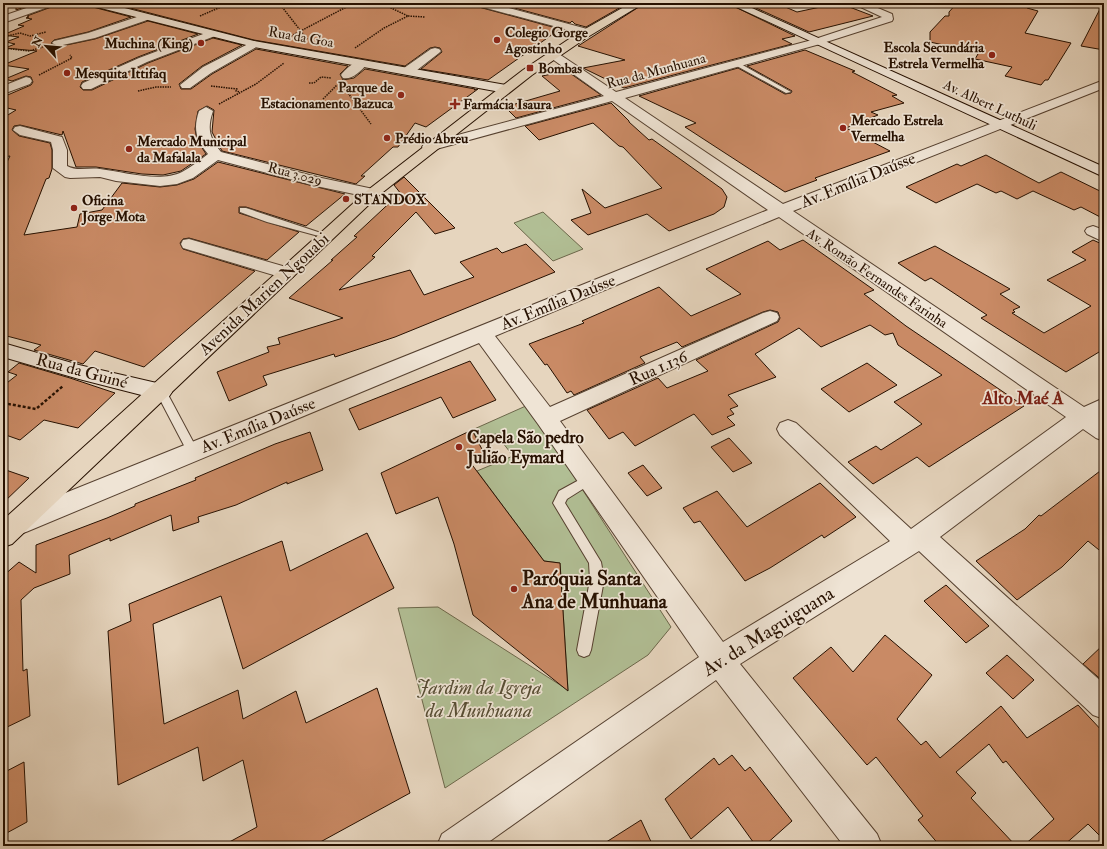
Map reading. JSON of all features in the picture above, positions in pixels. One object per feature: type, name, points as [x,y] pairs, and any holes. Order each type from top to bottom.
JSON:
[{"type":"main road","name":"Avenida Marien Ngouabi","points":[[9,531],[161,392],[373,193],[429,147],[552,54],[587,32],[637,4]]},
{"type":"street","points":[[3,20],[50,3]]},
{"type":"street","name":"Rua da Goa","points":[[95,3],[146,17],[179,29],[506,90]]},
{"type":"street","points":[[479,3],[587,32]]},
{"type":"street","points":[[622,3],[637,4]]},
{"type":"street","name":"Av. Albert Luthuli","points":[[733,3],[1104,173]]},
{"type":"street","name":"Rua da Munhuana","points":[[429,147],[816,42],[888,19],[888,16],[857,3]]},
{"type":"street","points":[[56,43],[91,36],[146,17]]},
{"type":"street","points":[[86,83],[211,34]]},
{"type":"street","points":[[186,86],[207,70],[254,44]]},
{"type":"street","points":[[408,71],[435,51]]},
{"type":"street","name":"Av. Romão Fernandes Farinha","points":[[552,54],[780,211],[1097,418]]},
{"type":"street","points":[[347,75],[361,64]]},
{"type":"street","points":[[3,90],[26,81]]},
{"type":"street","name":"Av. Emília Daússe","points":[[9,531],[192,452],[780,211],[1104,84]]},
{"type":"street","points":[[20,130],[28,133],[48,136],[57,140],[61,160],[60,168],[70,174],[100,173],[116,177],[160,181],[177,180],[188,175],[216,155],[206,145],[204,139],[201,125],[206,111]]},
{"type":"street","name":"Rua 3.029","points":[[216,155],[316,181],[373,193]]},
{"type":"street","points":[[189,244],[287,273]]},
{"type":"street","name":"Rua 1.136","points":[[546,418],[770,317]]},
{"type":"street","points":[[482,333],[546,418],[719,661],[866,846]]},
{"type":"street","name":"Rua da Guiné","points":[[3,350],[79,372],[161,392]]},
{"type":"street","name":"Av. da Maguiguana","points":[[454,846],[719,661],[915,539],[1097,418]]},
{"type":"street","points":[[788,429],[1104,704]]},
{"type":"lane","points":[[737,64],[788,92]]},
{"type":"lane","points":[[243,210],[270,220],[326,236]]},
{"type":"lane","points":[[161,392],[192,452]]},
{"type":"lane","points":[[584,650],[597,580],[595,562],[559,503],[563,495],[590,479]]},
{"type":"path","points":[[179,29],[230,3]]},
{"type":"path","points":[[269,46],[330,17],[354,3]]},
{"type":"path","points":[[387,3],[389,7],[408,16],[425,17]]},
{"type":"path","points":[[338,59],[384,28],[408,16]]},
{"type":"path","points":[[3,37],[17,32],[26,33],[30,36],[52,31]]},
{"type":"path","points":[[3,48],[29,51],[56,43],[72,58],[26,81]]},
{"type":"path","points":[[206,111],[256,84],[269,73],[302,52]]},
{"type":"path","points":[[309,83],[314,83],[321,77],[330,78],[347,75]]},
{"type":"path","points":[[323,99],[347,75]]},
{"type":"path","points":[[3,403],[36,409],[79,372]]},
{"type":"green space","points":[[543,212],[583,249],[553,261],[514,223]]},
{"type":"green space","name":"Jardim da Igreja da Munhuana","points":[[528,405],[671,627],[648,655],[445,788],[398,608],[438,607],[568,690],[560,563],[544,561],[477,471],[513,456],[496,434],[478,439],[472,430]]},
{"type":"building","points":[[16,3],[36,3],[16,10]]},
{"type":"building","points":[[56,3],[87,3],[89,6],[131,17],[88,32],[54,40],[51,43],[57,47],[95,39],[148,21],[198,34],[138,57],[82,82],[80,87],[83,90],[92,90],[148,63],[213,38],[242,45],[202,66],[179,84],[181,89],[191,89],[212,74],[256,49],[348,66],[340,74],[343,80],[354,78],[365,69],[475,89],[474,90],[478,89],[426,127],[415,123],[398,147],[393,147],[361,176],[365,176],[356,184],[222,151],[212,132],[214,110],[207,106],[198,111],[195,129],[197,140],[206,154],[181,171],[163,175],[142,174],[96,167],[76,167],[63,131],[62,135],[20,125],[14,126],[12,130],[19,136],[50,143],[52,150],[52,169],[49,178],[46,179],[24,235],[77,227],[80,214],[102,210],[122,183],[160,187],[177,185],[194,179],[218,162],[345,194],[306,226],[246,207],[239,207],[239,213],[299,232],[267,260],[189,238],[183,239],[180,243],[183,249],[255,271],[144,367],[95,351],[83,364],[34,350],[41,345],[3,335],[3,240],[6,223],[4,223],[6,219],[3,219],[3,170],[10,156],[3,157],[3,118],[16,110],[3,107],[3,97],[31,85],[33,82],[31,77],[26,76],[12,81],[5,79],[29,69],[3,65],[37,51],[5,48],[15,44],[6,42],[19,37],[3,35],[24,26],[18,25],[32,19],[26,18],[29,17],[27,16],[54,6]]},
{"type":"building","points":[[111,3],[473,3],[475,6],[560,29],[488,80],[421,69],[442,52],[440,48],[430,48],[405,66],[254,40]]},
{"type":"building","points":[[496,3],[616,3],[621,7],[586,27],[575,24],[572,21],[570,23]]},
{"type":"building","points":[[645,3],[727,3],[795,36],[782,39],[792,44],[624,88],[583,68],[625,60],[578,46]]},
{"type":"building","points":[[745,3],[776,3],[797,12],[839,3],[873,16],[809,32]]},
{"type":"building","points":[[957,3],[1029,3],[1027,8],[1038,11],[1025,33],[1071,43],[1048,80],[1045,80],[1041,85],[1005,76],[1012,67],[975,59],[978,54],[975,52],[930,42],[930,32],[945,16],[949,16],[949,12]]},
{"type":"building","points":[[1101,7],[1104,8],[1104,50],[1081,46]]},
{"type":"building","points":[[805,50],[855,71],[852,72],[897,95],[892,96],[904,103],[871,112],[878,115],[846,128],[890,151],[815,178],[817,180],[785,192],[685,127],[696,123],[639,96],[738,68],[785,94],[791,93],[792,91],[747,66]]},
{"type":"building","points":[[567,71],[601,95],[516,118],[505,107],[560,91],[542,76]]},
{"type":"building","points":[[611,103],[649,140],[652,139],[722,189],[727,197],[724,207],[714,214],[669,231],[647,214],[588,235],[571,220],[591,213],[582,189],[605,208],[662,188],[623,147],[619,146],[593,123],[539,140],[525,126]]},
{"type":"building","points":[[986,155],[1039,183],[1061,172],[1104,193],[1104,219],[1081,207],[1074,210],[1033,191],[1017,199],[1001,191],[996,193],[977,184],[936,203],[906,187],[957,164],[961,166]]},
{"type":"building","points":[[404,177],[455,228],[435,234],[416,212],[372,256],[375,257],[339,290],[410,270],[424,295],[474,277],[460,262],[497,248],[502,253],[526,244],[555,272],[395,337],[335,357],[334,354],[263,376],[267,385],[229,401],[217,372],[269,352],[267,347],[280,344],[278,338],[343,318],[289,298],[333,260],[331,260],[357,237],[354,236],[401,194],[394,185]]},
{"type":"building","points":[[803,240],[874,290],[864,294],[906,326],[1024,406],[929,467],[917,457],[873,484],[848,462],[876,446],[881,450],[922,424],[894,402],[942,375],[898,345],[893,333],[885,335],[870,325],[821,347],[799,328],[755,354],[776,377],[728,395],[738,406],[730,409],[734,414],[727,417],[735,425],[712,435],[694,414],[635,446],[623,432],[609,439],[587,410],[658,378],[667,388],[708,371],[696,360],[778,322],[780,318],[778,312],[770,310],[763,312],[682,347],[677,342],[640,357],[645,363],[574,395],[571,391],[567,393],[547,364],[545,365],[529,344],[584,323],[582,321],[659,287],[691,316],[741,294],[706,269],[768,241],[780,250]]},
{"type":"building","points":[[1093,240],[1104,245],[1104,349],[1066,372],[981,318],[987,315],[931,278],[925,281],[898,263],[935,246],[1010,289],[1000,294],[1020,307],[1013,310],[1015,312],[1012,313],[1044,333],[1091,306],[1047,280],[1086,260],[1072,252]]},
{"type":"building","points":[[470,361],[496,400],[453,418],[441,397],[359,430],[349,409]]},
{"type":"building","points":[[19,363],[115,393],[78,428],[44,420],[20,440],[3,434],[3,386],[17,375],[8,372]]},
{"type":"building","points":[[867,363],[897,385],[849,412],[821,389]]},
{"type":"building","name":"Paróquia Santa Ana de Munhuana","points":[[472,430],[485,455],[470,462],[544,561],[560,563],[568,691],[473,615],[454,544],[438,497],[396,514],[381,473]]},
{"type":"building","points":[[310,432],[323,470],[287,484],[287,482],[236,505],[198,517],[199,522],[173,531],[171,515],[110,541],[110,538],[69,555],[70,574],[34,588],[21,600],[23,671],[27,669],[30,716],[3,729],[3,576],[19,562],[36,573],[36,545],[107,518],[135,506],[135,504],[196,480],[195,478],[275,444]]},
{"type":"building","points":[[729,438],[752,463],[733,472],[711,447]]},
{"type":"building","points":[[643,465],[662,488],[647,496],[628,473]]},
{"type":"building","points":[[1104,468],[1104,554],[1088,541],[1062,567],[1017,600],[976,561],[1025,529],[1039,515],[1041,516]]},
{"type":"building","points":[[3,469],[29,478],[3,503]]},
{"type":"building","points":[[820,483],[856,517],[824,538],[822,535],[770,568],[745,581],[700,521],[694,523],[683,508],[717,491],[747,527]]},
{"type":"building","points":[[367,533],[394,588],[243,669],[221,596],[153,624],[164,724],[238,690],[243,719],[296,691],[306,723],[377,688],[410,793],[313,846],[222,846],[257,827],[243,760],[203,781],[198,747],[118,785],[108,631],[131,621],[129,604],[282,541],[290,571]]},
{"type":"building","points":[[946,585],[989,626],[966,643],[924,601]]},
{"type":"building","points":[[885,635],[932,675],[897,719],[921,745],[926,741],[940,758],[1001,706],[1027,738],[1078,705],[1104,733],[1104,840],[1088,824],[1063,846],[1023,846],[1054,819],[1006,761],[1003,763],[989,744],[956,772],[976,793],[971,798],[1016,846],[940,846],[918,820],[923,816],[876,757],[867,765],[793,678],[831,647],[853,672]]},
{"type":"building","points":[[1104,644],[1104,682],[1083,664]]},
{"type":"building","points":[[1007,655],[1034,680],[1013,699],[986,673]]},
{"type":"building","points":[[732,755],[745,771],[750,767],[792,821],[764,846],[756,846],[728,807],[691,839],[665,799],[714,758],[719,765]]},
{"type":"building","points":[[24,762],[27,822],[3,835],[3,773]]},
{"type":"building","points":[[641,820],[653,846],[600,846]]},
{"type":"place","name":"Colegio Gorge Agostinho","points":[[497,40]]},
{"type":"place","name":"Muchina (King)","points":[[201,43]]},
{"type":"place","name":"Escola Secundária Estrela Vermelha","points":[[992,55]]},
{"type":"place","name":"Bombas","points":[[530,68]]},
{"type":"place","name":"Mesquita Ittifaq","points":[[67,73]]},
{"type":"place","name":"Parque de Estacionamento Bazuca","points":[[401,95]]},
{"type":"place","name":"Farmácia Isaura","points":[[455,104]]},
{"type":"place","name":"Mercado Estrela Vermelha","points":[[843,128]]},
{"type":"place","name":"Prédio Abreu","points":[[387,138]]},
{"type":"place","name":"Mercado Municipal da Mafalala","points":[[129,149]]},
{"type":"place","name":"STANDOX","points":[[346,199]]},
{"type":"place","name":"Oficina Jorge Mota","points":[[74,208]]},
{"type":"place","name":"Capela São pedro Julião Eymard","points":[[459,447]]},
{"type":"place","name":"Paróquia Santa Ana de Munhuana","points":[[514,589]]},
{"type":"district","name":"Alto Maé A","points":[[1023,398]]}]
